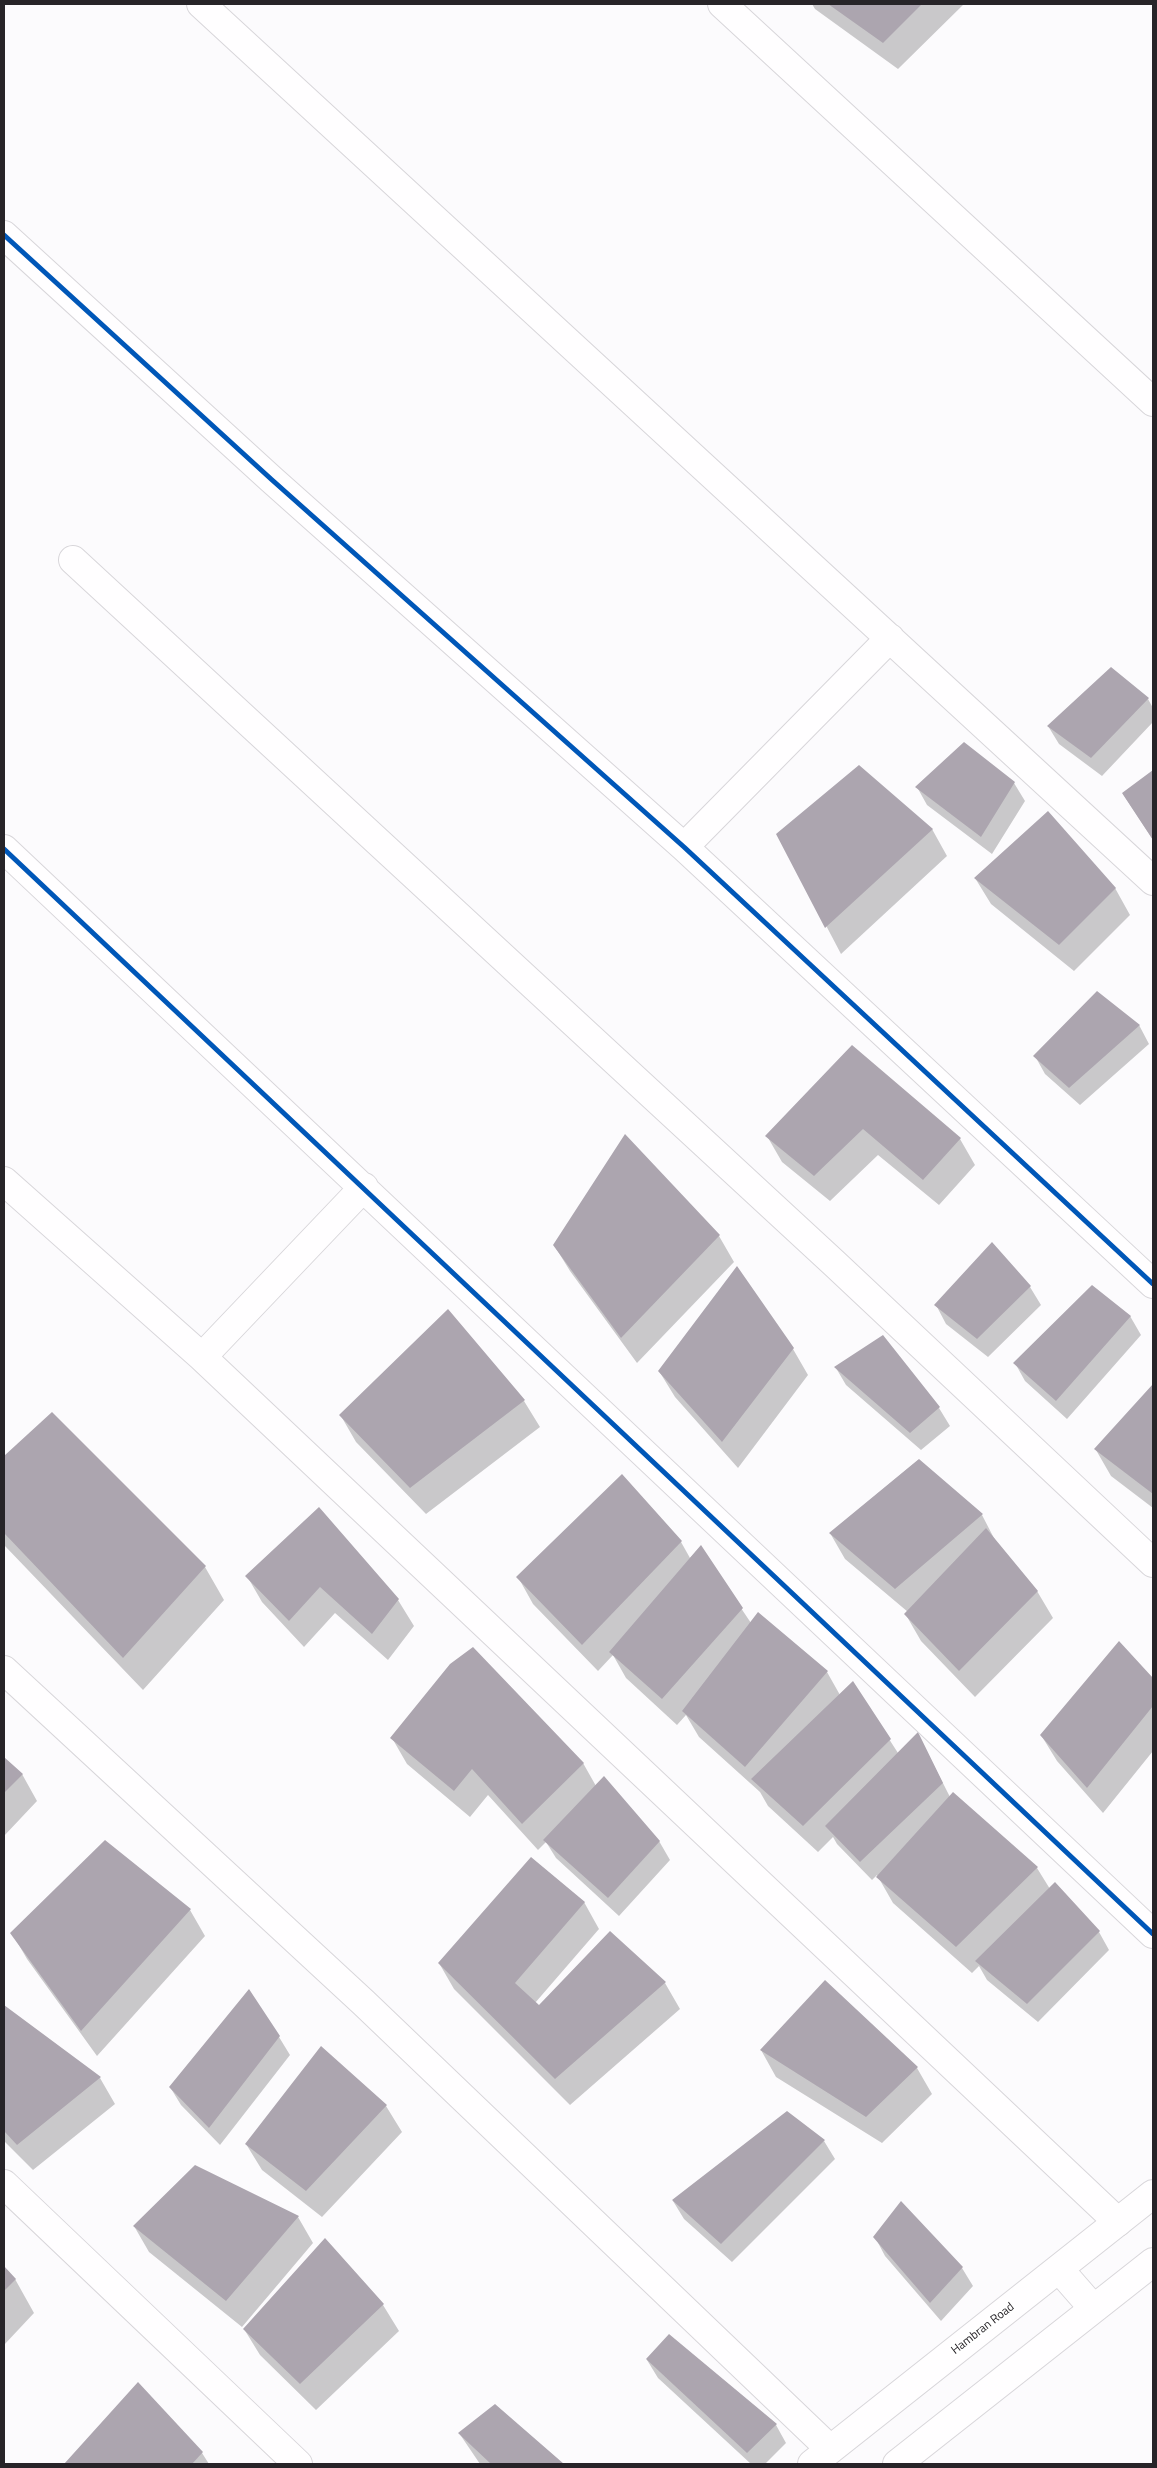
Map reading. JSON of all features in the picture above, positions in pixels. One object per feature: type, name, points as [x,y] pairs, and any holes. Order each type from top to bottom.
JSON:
[{"type":"street","points":[[201,4],[1153,881]]},
{"type":"street","points":[[722,4],[1153,402]]},
{"type":"street","points":[[4,235],[271,479],[684,846],[1153,1284]]},
{"type":"street","points":[[72,560],[836,1264],[1153,1563]]},
{"type":"street","points":[[684,846],[890,638]]},
{"type":"street","points":[[4,849],[1153,1934]]},
{"type":"street","points":[[4,1181],[202,1357],[1118,2222]]},
{"type":"street","points":[[202,1357],[364,1187]]},
{"type":"street","points":[[4,1670],[364,2003],[821,2457]]},
{"type":"street","points":[[4,2184],[298,2464]]},
{"type":"street","name":"Hambran Road","points":[[821,2457],[1153,2194]]},
{"type":"street","points":[[897,2464],[1153,2262]]},
{"type":"street","points":[[1059,2269],[1093,2308]]},
{"type":"building","points":[[828,4],[922,4],[883,43]]},
{"type":"building","points":[[1111,667],[1149,698],[1091,758],[1047,726]]},
{"type":"building","points":[[964,742],[1015,782],[981,837],[915,787]]},
{"type":"building","points":[[859,765],[933,829],[825,928],[776,834]]},
{"type":"building","points":[[1153,770],[1153,840],[1122,793]]},
{"type":"building","points":[[1048,811],[1116,888],[1059,945],[974,878]]},
{"type":"building","points":[[1097,991],[1140,1025],[1069,1088],[1033,1056]]},
{"type":"building","points":[[852,1045],[961,1138],[923,1180],[863,1129],[814,1176],[765,1136]]},
{"type":"building","points":[[625,1134],[720,1235],[621,1338],[553,1245]]},
{"type":"building","points":[[992,1242],[1031,1286],[977,1339],[934,1305]]},
{"type":"building","points":[[737,1266],[794,1348],[722,1442],[658,1371]]},
{"type":"building","points":[[1092,1285],[1131,1316],[1056,1401],[1013,1363]]},
{"type":"building","points":[[448,1309],[525,1400],[410,1488],[339,1415]]},
{"type":"building","points":[[883,1335],[940,1407],[910,1433],[834,1367]]},
{"type":"building","points":[[1153,1384],[1153,1494],[1094,1449]]},
{"type":"building","points":[[52,1412],[206,1566],[123,1658],[4,1533],[4,1456]]},
{"type":"building","points":[[919,1459],[983,1514],[895,1589],[829,1533]]},
{"type":"building","points":[[622,1474],[682,1541],[582,1645],[516,1577]]},
{"type":"building","points":[[319,1507],[399,1599],[372,1634],[320,1587],[289,1621],[245,1576]]},
{"type":"building","points":[[986,1528],[1038,1591],[959,1671],[904,1614]]},
{"type":"building","points":[[701,1545],[743,1608],[662,1699],[609,1652]]},
{"type":"building","points":[[758,1612],[828,1671],[745,1767],[682,1711]]},
{"type":"building","points":[[1119,1641],[1153,1678],[1153,1706],[1087,1788],[1040,1735]]},
{"type":"building","points":[[473,1647],[584,1763],[522,1824],[472,1769],[454,1791],[390,1738],[450,1664]]},
{"type":"building","points":[[853,1681],[891,1739],[803,1826],[751,1779]]},
{"type":"building","points":[[918,1732],[943,1783],[860,1862],[825,1826]]},
{"type":"building","points":[[4,1757],[23,1774],[4,1793]]},
{"type":"building","points":[[604,1776],[660,1841],[608,1898],[543,1840]]},
{"type":"building","points":[[953,1792],[1038,1867],[956,1947],[876,1877]]},
{"type":"building","points":[[105,1840],[191,1909],[81,2031],[10,1933]]},
{"type":"building","points":[[531,1857],[585,1902],[515,1983],[539,2005],[610,1931],[666,1982],[555,2079],[438,1963]]},
{"type":"building","points":[[1055,1882],[1100,1931],[1027,2004],[975,1961]]},
{"type":"building","points":[[825,1980],[918,2067],[866,2117],[760,2050]]},
{"type":"building","points":[[249,1989],[280,2036],[209,2128],[169,2087]]},
{"type":"building","points":[[4,2005],[101,2077],[17,2145],[4,2131]]},
{"type":"building","points":[[321,2046],[387,2105],[306,2191],[245,2144]]},
{"type":"building","points":[[787,2111],[825,2140],[721,2244],[672,2200]]},
{"type":"building","points":[[195,2165],[299,2216],[226,2301],[133,2226]]},
{"type":"building","points":[[901,2201],[963,2267],[930,2303],[873,2237]]},
{"type":"building","points":[[325,2238],[384,2304],[300,2384],[243,2329]]},
{"type":"building","points":[[4,2266],[16,2279],[4,2291]]},
{"type":"building","points":[[669,2334],[777,2424],[747,2453],[646,2359]]},
{"type":"building","points":[[138,2382],[203,2452],[192,2464],[64,2464]]},
{"type":"building","points":[[495,2404],[564,2464],[491,2464],[458,2433]]},
{"type":"cycle path","points":[[4,235],[271,479],[684,847],[1153,1284]]},
{"type":"cycle path","points":[[4,849],[1153,1934]]}]
